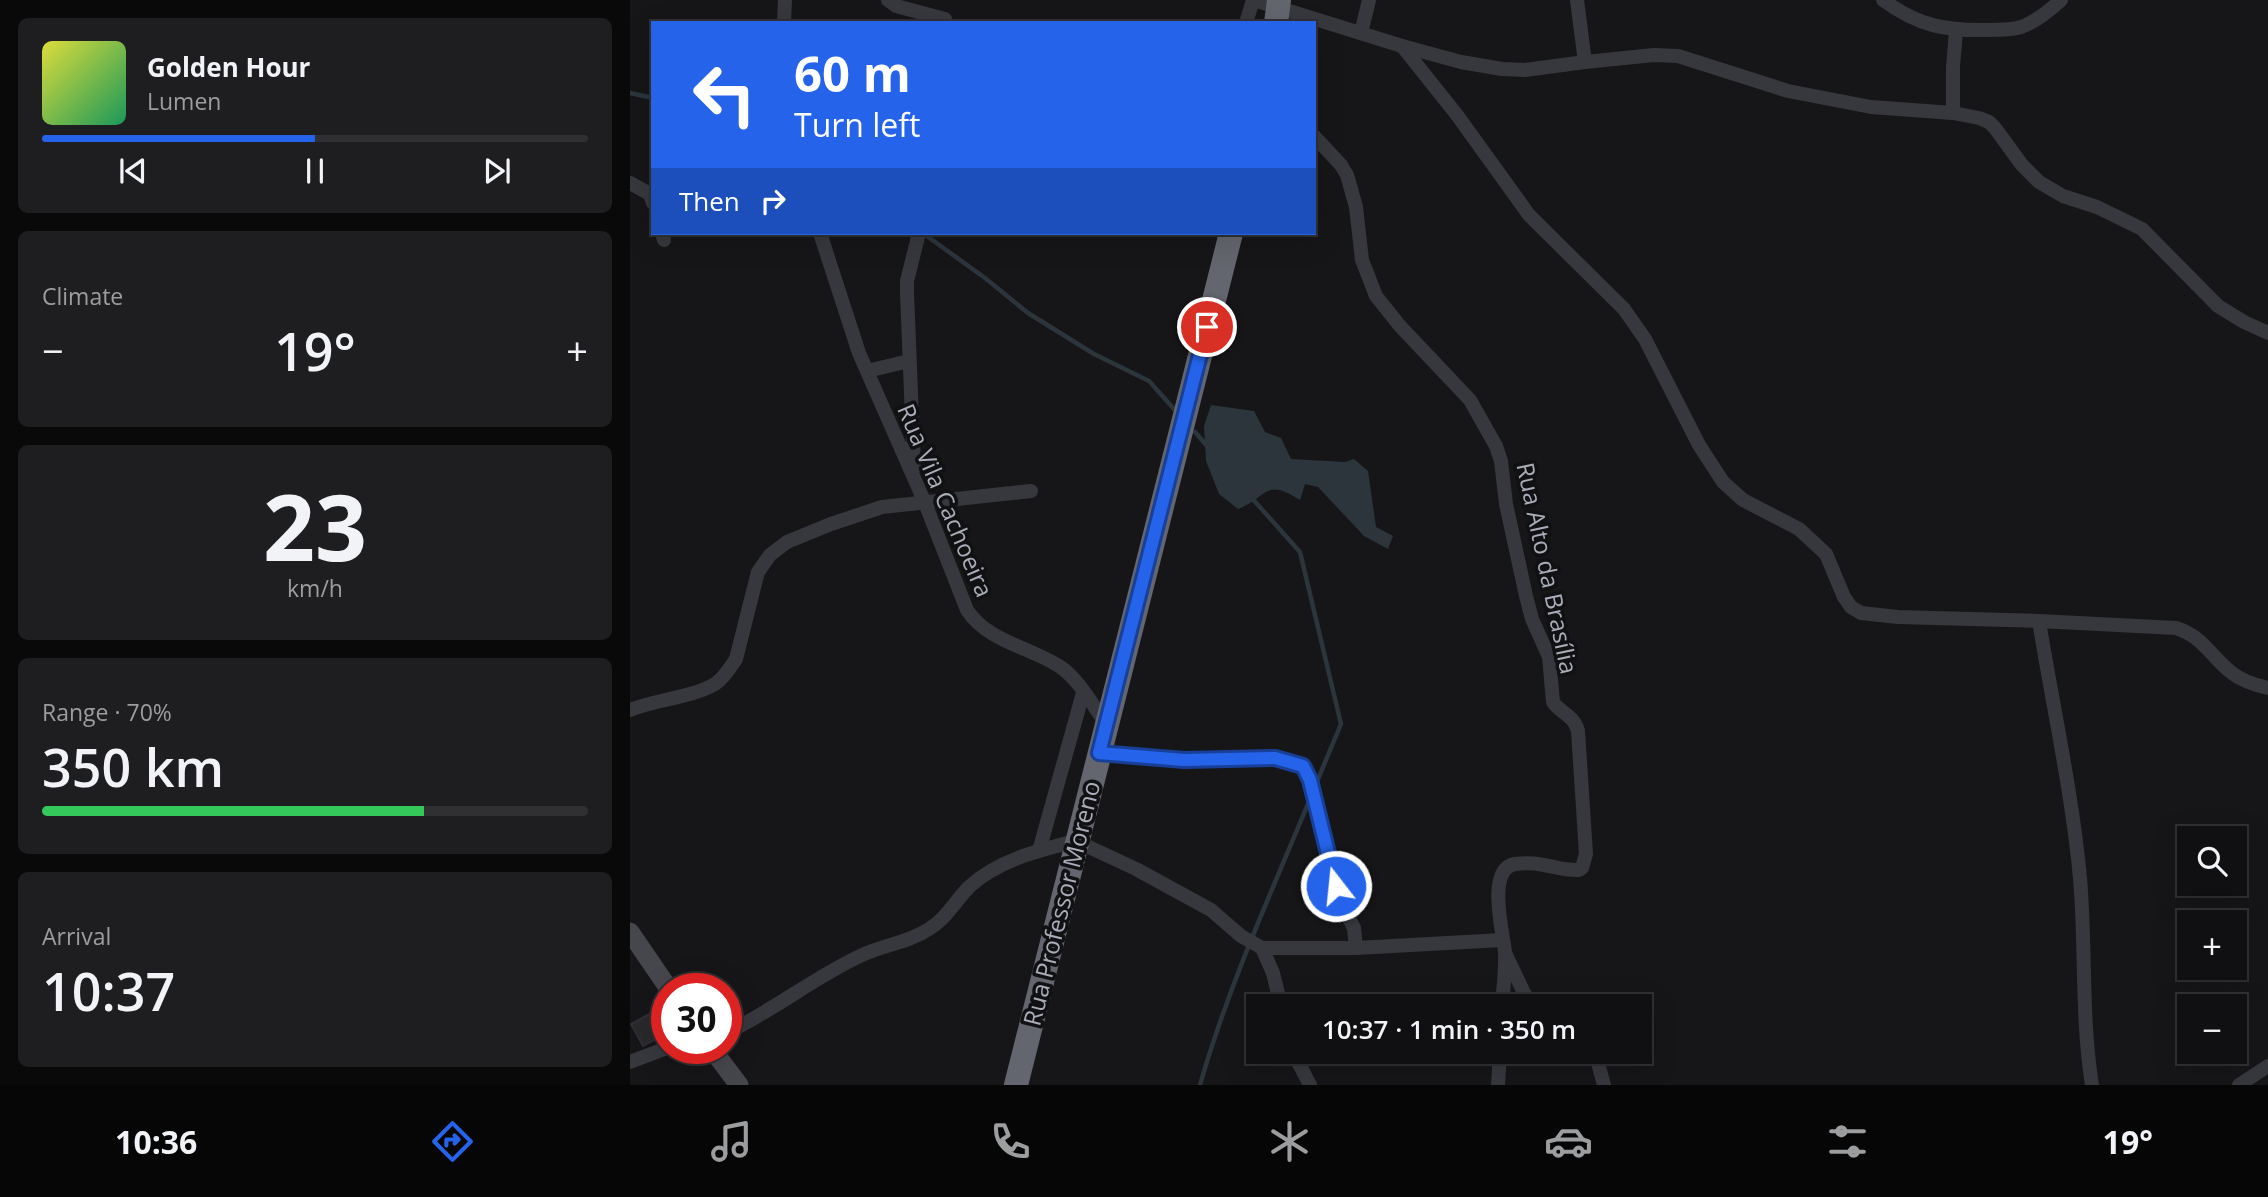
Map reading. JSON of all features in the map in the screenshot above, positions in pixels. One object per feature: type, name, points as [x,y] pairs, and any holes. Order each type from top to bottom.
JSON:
[{"type":"highway","name":"Rua Professor Moreno","points":[[1016,1085],[1230,235]]},
{"type":"street","points":[[784,21],[785,0]]},
{"type":"street","points":[[888,0],[896,6],[944,19]]},
{"type":"street","points":[[1247,21],[1253,0],[1305,19]]},
{"type":"street","points":[[1361,33],[1369,0]]},
{"type":"street","points":[[1577,0],[1585,62]]},
{"type":"street","points":[[1883,0],[1923,23],[1956,31],[2021,27],[2061,0]]},
{"type":"street","points":[[1316,22],[1461,62],[1502,69],[1525,70],[1654,55],[1678,55],[1788,91],[1871,107],[1953,113],[1979,118],[1989,122],[2007,142],[2022,165],[2039,182],[2063,196],[2097,207],[2141,229],[2218,306],[2268,333]]},
{"type":"street","points":[[1953,113],[1956,31]]},
{"type":"street","points":[[1402,46],[1457,115],[1529,215],[1624,309],[1645,339],[1699,445],[1723,482],[1743,500],[1799,529],[1826,554],[1851,607],[1861,612],[1898,617],[2176,628],[2199,638],[2232,673],[2246,682],[2268,688]]},
{"type":"street","name":"Rua Alto da Brasília","points":[[1316,138],[1341,164],[1347,175],[1356,206],[1362,260],[1376,296],[1400,326],[1470,400],[1496,446],[1502,461],[1506,504],[1526,596],[1532,619],[1547,649],[1551,693],[1555,705],[1572,717],[1578,731],[1586,854],[1584,863],[1579,870],[1530,863],[1512,864],[1503,871],[1498,885],[1504,946]]},
{"type":"street","points":[[630,183],[651,197]]},
{"type":"street","name":"Rua Vila Cachoeira","points":[[821,235],[867,372],[925,503],[967,610],[973,620],[987,632],[1061,667],[1107,725]]},
{"type":"street","points":[[914,477],[907,281],[918,235]]},
{"type":"street","points":[[867,372],[909,361]]},
{"type":"street","points":[[630,710],[665,698],[694,693],[716,683],[728,671],[736,659],[758,572],[770,555],[787,542],[882,506],[1031,491]]},
{"type":"street","points":[[2039,621],[2075,832],[2083,939],[2085,1036],[2092,1085]]},
{"type":"street","points":[[1039,851],[1083,693]]},
{"type":"street","points":[[1099,753],[1184,760],[1275,758],[1303,766],[1310,780],[1343,909],[1354,928],[1356,948]]},
{"type":"street","points":[[742,1026],[862,954],[888,947],[931,928],[970,887],[1004,864],[1076,841],[1136,869],[1211,910],[1241,936],[1262,948],[1504,946]]},
{"type":"street","points":[[630,932],[658,973]]},
{"type":"street","points":[[1503,994],[1504,946]]},
{"type":"street","points":[[1504,946],[1525,994]]},
{"type":"street","points":[[1262,948],[1273,973],[1278,994]]},
{"type":"street","points":[[630,1062],[651,1054]]},
{"type":"street","points":[[723,1064],[738,1085]]},
{"type":"street","points":[[1299,1064],[1310,1085]]},
{"type":"street","points":[[1498,1085],[1499,1064]]},
{"type":"street","points":[[1598,1064],[1604,1085]]},
{"type":"street","points":[[2239,1085],[2268,1066]]},
{"type":"shaded area","points":[[1211,405],[1254,411],[1265,432],[1281,438],[1291,459],[1345,462],[1354,459],[1368,471],[1376,527],[1393,536],[1388,549],[1364,536],[1318,487],[1305,484],[1300,500],[1279,490],[1267,491],[1238,509],[1219,494],[1206,461],[1204,426]]},
{"type":"building","points":[[651,1013],[651,1042],[643,1046],[631,1024]]},
{"type":"waterway","points":[[630,93],[651,98]]},
{"type":"waterway","points":[[925,235],[1028,313],[1094,354],[1149,381],[1174,409]]},
{"type":"waterway","points":[[1195,432],[1208,447]]},
{"type":"waterway","points":[[1250,496],[1300,552],[1341,724],[1316,784]]},
{"type":"waterway","points":[[1200,1085],[1237,976],[1310,799]]},
{"type":"route","points":[[1207,327],[1099,753],[1184,760],[1275,758],[1303,766],[1310,780],[1336,886]]}]
